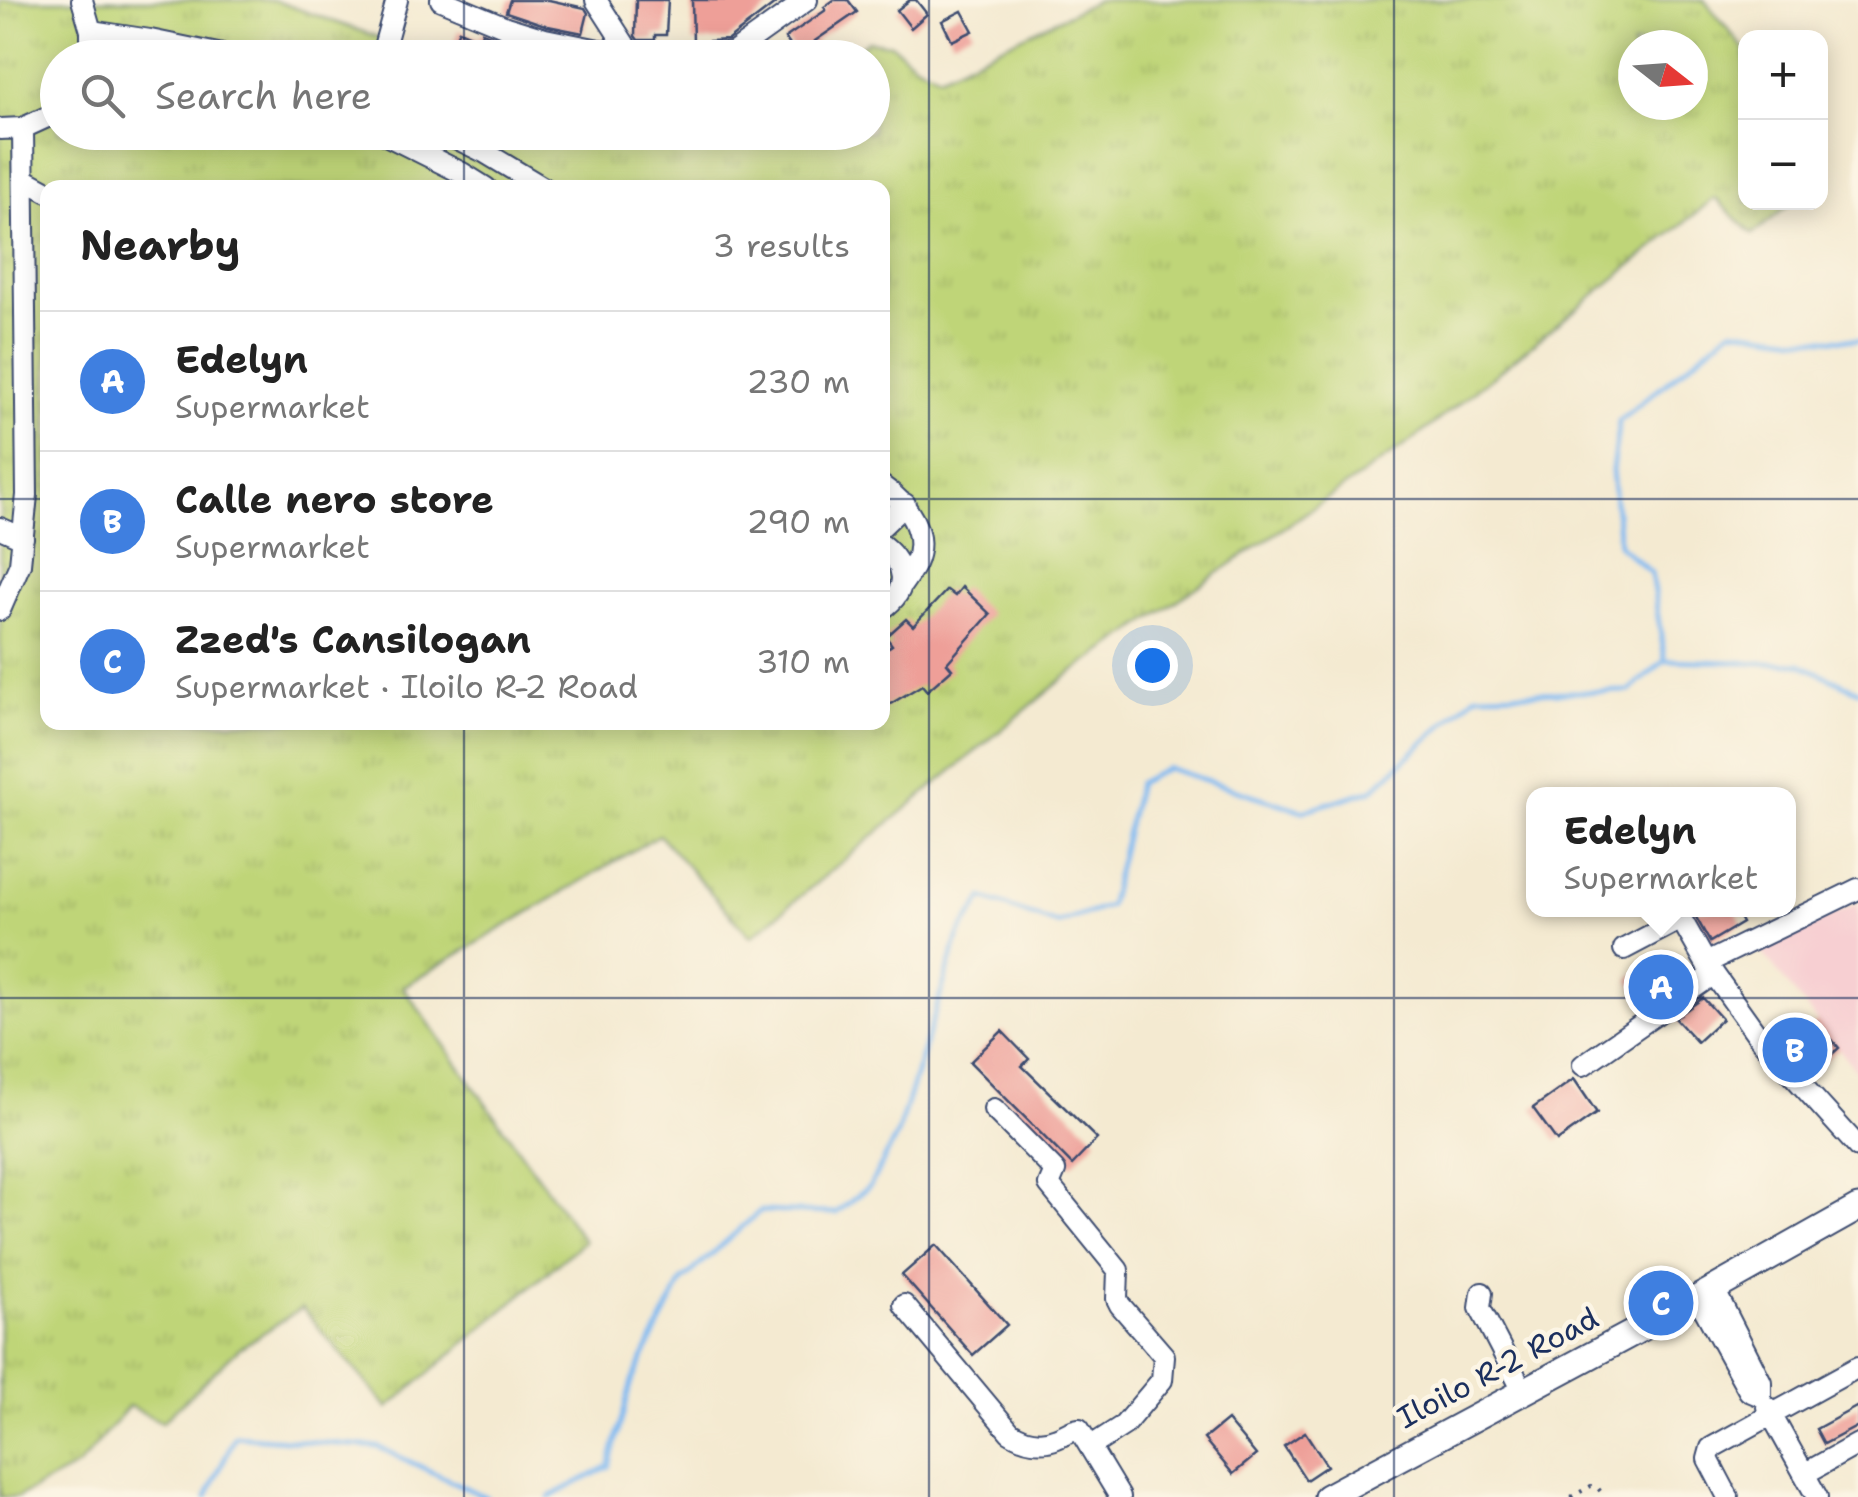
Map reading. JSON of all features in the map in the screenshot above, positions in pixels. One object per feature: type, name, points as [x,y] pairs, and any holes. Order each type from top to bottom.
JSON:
[{"type":"main road","name":"Iloilo R-2 Road","points":[[1326,1497],[1706,1294],[1858,1208]]},
{"type":"street","points":[[386,40],[397,0]]},
{"type":"street","points":[[441,0],[506,27],[554,40]]},
{"type":"street","points":[[596,0],[622,40]]},
{"type":"street","points":[[751,40],[807,0]]},
{"type":"street","points":[[83,1],[91,40]]},
{"type":"street","points":[[92,31],[141,40]]},
{"type":"street","points":[[0,129],[23,128],[40,120]]},
{"type":"street","points":[[0,610],[20,564],[27,494],[23,128]]},
{"type":"street","points":[[416,150],[473,180]]},
{"type":"street","points":[[480,150],[531,180]]},
{"type":"street","points":[[24,179],[40,188]]},
{"type":"street","points":[[27,346],[40,339]]},
{"type":"street","points":[[890,493],[913,518],[919,542],[916,562],[890,604]]},
{"type":"street","points":[[890,518],[904,504]]},
{"type":"street","points":[[0,528],[22,538]]},
{"type":"street","points":[[890,551],[902,572],[901,586]]},
{"type":"street","points":[[1583,1065],[1710,968],[1858,889]]},
{"type":"street","points":[[1624,950],[1674,917]]},
{"type":"street","points":[[1681,917],[1710,968],[1761,1040],[1858,1147]]},
{"type":"street","points":[[994,1109],[1055,1172],[1049,1184],[1118,1270],[1120,1305],[1164,1356],[1162,1380],[1124,1425],[1090,1448]]},
{"type":"street","points":[[1482,1293],[1480,1308],[1523,1390]]},
{"type":"street","points":[[1706,1294],[1749,1391],[1760,1396],[1817,1497]]},
{"type":"street","points":[[904,1306],[1010,1432],[1024,1440],[1052,1441],[1079,1429],[1120,1497]]},
{"type":"street","points":[[1728,1497],[1708,1459],[1711,1448],[1858,1367]]},
{"type":"street","points":[[1804,1474],[1858,1444]]},
{"type":"path","points":[[1570,1497],[1591,1486],[1605,1497]]},
{"type":"shaded area","points":[[1858,903],[1858,1073],[1760,950]]},
{"type":"green space","points":[[0,0],[273,0],[386,40],[40,40],[40,150],[890,150],[890,44],[939,76],[1098,0],[1704,0],[1738,41],[1738,210],[1782,210],[1753,234],[1715,198],[1417,437],[1064,678],[751,937],[659,835],[403,987],[584,1241],[388,1408],[302,1308],[238,1349],[162,1422],[129,1406],[78,1466],[18,1497],[0,1497]]},
{"type":"building","points":[[510,0],[549,0],[585,8],[588,13],[583,33],[506,12]]},
{"type":"building","points":[[636,0],[668,0],[666,35],[638,40]]},
{"type":"building","points":[[692,0],[780,0],[728,40],[693,40]]},
{"type":"building","points":[[834,0],[848,0],[857,12],[816,40],[786,40],[826,10],[824,7]]},
{"type":"building","points":[[916,0],[927,14],[911,28],[897,10]]},
{"type":"building","points":[[962,11],[973,31],[952,41],[942,21]]},
{"type":"building","points":[[459,30],[480,39],[482,32],[498,38],[497,40],[455,40]]},
{"type":"building","points":[[962,587],[990,614],[947,663],[952,669],[927,691],[922,685],[890,704],[890,633],[906,619],[913,626],[947,590],[955,596]]},
{"type":"building","points":[[1696,917],[1739,917],[1742,923],[1710,942]]},
{"type":"building","points":[[1654,962],[1671,987],[1646,1004],[1629,979]]},
{"type":"building","points":[[1703,998],[1722,1019],[1697,1042],[1675,1018]]},
{"type":"building","points":[[1817,1022],[1839,1048],[1810,1074],[1787,1048]]},
{"type":"building","points":[[1002,1031],[1029,1059],[1022,1066],[1097,1139],[1072,1165],[970,1062]]},
{"type":"building","points":[[1574,1079],[1597,1113],[1557,1141],[1533,1108]]},
{"type":"building","points":[[936,1245],[1007,1325],[973,1355],[902,1275]]},
{"type":"building","points":[[1858,1406],[1858,1426],[1824,1444],[1816,1429]]},
{"type":"building","points":[[1227,1420],[1256,1455],[1233,1474],[1204,1439]]},
{"type":"building","points":[[1305,1432],[1327,1466],[1306,1480],[1284,1446]]},
{"type":"waterway","points":[[550,1497],[609,1466],[632,1381],[682,1281],[760,1211],[836,1213],[870,1186],[897,1135],[959,935],[983,898],[1057,924],[1109,906],[1138,783],[1167,768],[1303,811],[1372,790],[1477,694],[1630,691],[1665,660],[1651,573],[1619,545],[1612,470],[1619,421],[1732,329],[1798,338],[1858,340]]},
{"type":"waterway","points":[[1665,660],[1800,664],[1858,691]]},
{"type":"waterway","points":[[207,1497],[235,1436],[378,1447],[486,1497]]},
{"type":"place","name":"Edelyn","points":[[1661,987]]},
{"type":"place","name":"Calle nero store","points":[[1795,1050]]},
{"type":"place","name":"Zzed's Cansilogan","points":[[1661,1303]]}]
